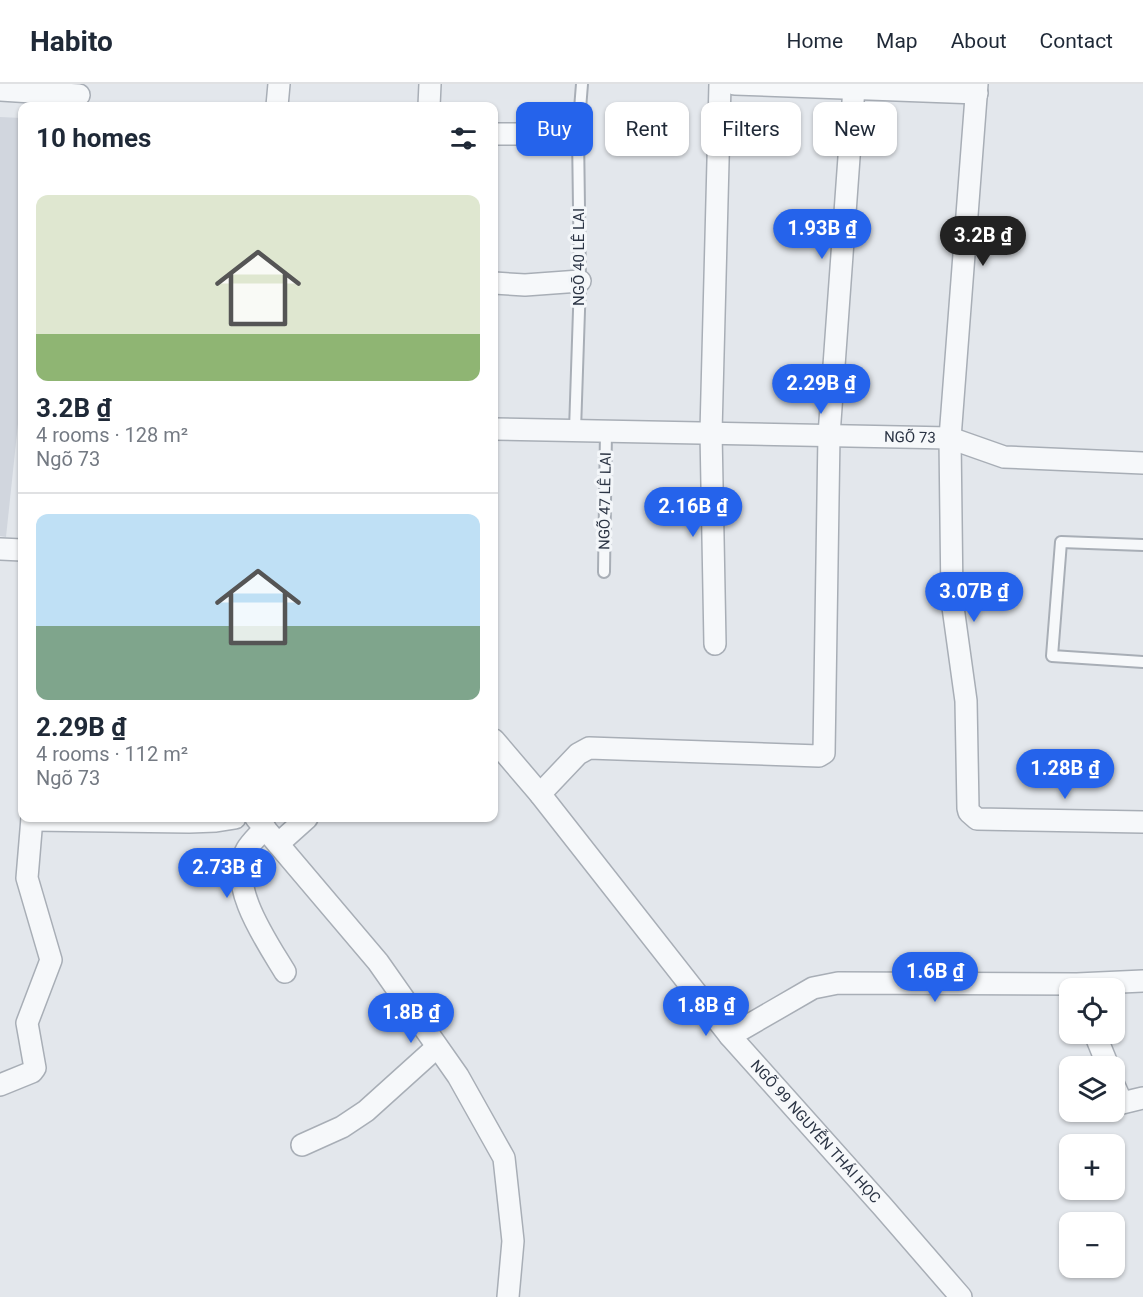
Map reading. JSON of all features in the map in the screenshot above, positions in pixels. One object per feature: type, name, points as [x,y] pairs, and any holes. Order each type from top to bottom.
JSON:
[{"type":"street","points":[[277,102],[279,84]]},
{"type":"street","points":[[429,102],[430,84]]},
{"type":"street","points":[[715,644],[711,432],[720,84]]},
{"type":"street","points":[[735,84],[854,88],[977,88],[950,438],[952,600],[966,701],[969,812],[977,819],[1143,822]]},
{"type":"street","points":[[540,794],[578,754],[589,748],[819,756],[824,753],[829,435],[854,88]]},
{"type":"street","points":[[0,90],[79,95]]},
{"type":"street","points":[[498,134],[516,134]]},
{"type":"street","points":[[498,283],[525,285],[580,281]]},
{"type":"street","name":"NGÕ 73","points":[[498,429],[950,438],[1004,457],[1143,463]]},
{"type":"street","points":[[0,549],[18,550]]},
{"type":"street","name":"NGÕ 99 NGUYỄN THÁI HỌC","points":[[498,745],[540,794],[730,1036],[961,1297]]},
{"type":"street","points":[[0,1085],[32,1072],[35,1068],[27,1023],[51,960],[27,878],[32,822]]},
{"type":"street","points":[[285,972],[253,917],[240,875],[247,849],[266,830],[293,822]]},
{"type":"street","points":[[266,830],[378,962],[458,1076],[504,1158],[513,1241],[508,1297]]},
{"type":"street","points":[[1125,982],[1143,981]]},
{"type":"street","points":[[730,1036],[813,988],[837,983],[1059,986]]},
{"type":"street","points":[[302,1145],[342,1127],[366,1111],[437,1047]]},
{"type":"street","points":[[1125,1103],[1143,1098]]},
{"type":"lane","name":"NGÕ 40 LÊ LAI","points":[[581,102],[582,84]]},
{"type":"lane","name":"NGÕ 40 LÊ LAI","points":[[575,430],[580,281],[579,156]]},
{"type":"lane","name":"NGÕ 47 LÊ LAI","points":[[604,572],[606,430]]},
{"type":"lane","points":[[1143,545],[1061,542],[1052,656],[1143,662]]},
{"type":"shaded area","points":[[0,117],[18,118],[18,424],[6,537],[0,536]]}]
